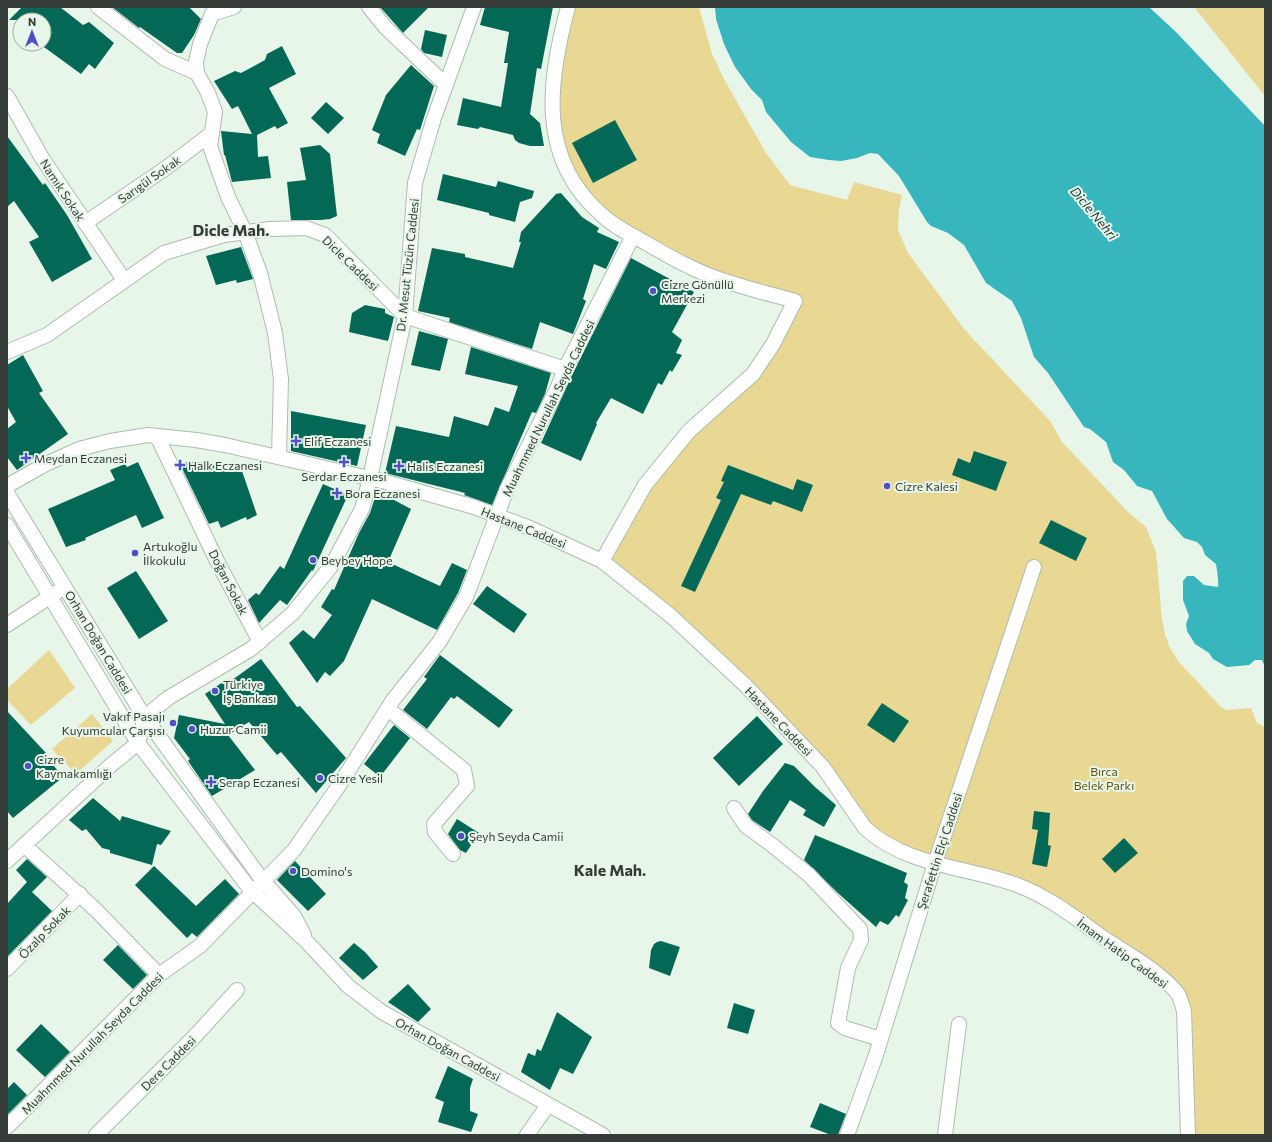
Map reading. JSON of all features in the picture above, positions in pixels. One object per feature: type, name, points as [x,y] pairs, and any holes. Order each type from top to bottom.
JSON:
[{"type":"street","points":[[98,7],[164,59],[197,73]]},
{"type":"street","points":[[234,7],[208,10],[196,62],[197,73],[208,93],[215,112],[210,146],[228,197],[245,232],[260,273],[275,333],[281,380],[279,456]]},
{"type":"street","points":[[369,7],[385,28],[446,85]]},
{"type":"street","name":"Dr. Mesut Tüzün Caddesi","points":[[145,717],[168,698],[251,649],[293,613],[332,565],[362,509],[405,316],[415,183],[434,118],[474,7]]},
{"type":"street","points":[[568,7],[558,42],[552,80],[554,126],[561,159],[575,185],[586,200],[603,216],[633,236],[681,263],[710,275],[795,301],[773,344],[753,374],[689,430],[645,485],[602,561]]},
{"type":"street","name":"Namık Sokak","points":[[7,96],[42,158],[124,280]]},
{"type":"street","name":"Sarıgül Sokak","points":[[85,223],[166,168],[212,133]]},
{"type":"street","name":"Dicle Caddesi","points":[[7,352],[47,335],[164,253],[224,235],[245,232],[306,228],[325,235],[405,316],[565,369]]},
{"type":"street","name":"Muahmmed Nurullah Seyda Caddesi","points":[[7,1127],[159,975],[200,946],[294,850],[340,784],[388,709],[440,641],[466,597],[508,489],[557,390],[565,369],[633,236]]},
{"type":"street","name":"Hastane Caddesi","points":[[7,486],[44,465],[79,450],[110,441],[148,435],[196,440],[279,456],[370,478],[474,506],[498,517],[553,537],[602,561],[671,616],[744,684],[823,767],[865,828],[872,834],[893,846],[935,863]]},
{"type":"street","name":"Doğan Sokak","points":[[156,436],[217,561],[260,642]]},
{"type":"street","name":"Orhan Doğan Caddesi","points":[[7,493],[145,717],[263,880],[294,916],[308,943]]},
{"type":"street","name":"Orhan Doğan Caddesi","points":[[7,525],[138,742],[253,892],[308,943],[348,986],[382,1012],[603,1135]]},
{"type":"street","name":"Şerafettin Elçi Caddesi","points":[[847,1135],[880,1039],[935,863],[1034,567]]},
{"type":"street","points":[[7,625],[64,586]]},
{"type":"street","points":[[388,709],[464,770],[467,786],[434,824],[435,832],[453,854]]},
{"type":"street","points":[[7,861],[138,742],[145,717]]},
{"type":"street","points":[[734,808],[746,826],[809,875],[860,929],[861,940],[848,968],[838,1023],[845,1028],[880,1039]]},
{"type":"street","points":[[24,845],[80,894],[159,975]]},
{"type":"street","name":"İmam Hatip Caddesi","points":[[935,863],[990,876],[1019,885],[1047,899],[1147,968],[1178,994],[1182,1002],[1185,1024],[1188,1135]]},
{"type":"street","name":"Özalp Sokak","points":[[7,969],[80,894]]},
{"type":"street","name":"Dere Caddesi","points":[[96,1135],[196,1035],[237,990]]},
{"type":"street","points":[[944,1135],[959,1024]]},
{"type":"street","points":[[527,1135],[548,1105]]},
{"type":"green space","name":"Bırca Belek Parkı","points":[[568,7],[699,7],[712,54],[724,79],[766,153],[790,185],[847,200],[854,182],[902,195],[899,210],[898,230],[908,253],[965,330],[1051,422],[1062,442],[1128,512],[1146,527],[1156,552],[1162,619],[1170,648],[1179,662],[1221,707],[1227,710],[1251,708],[1257,723],[1265,727],[1265,1135],[1188,1135],[1178,994],[1047,899],[879,839],[823,767],[602,561],[645,485],[753,374],[795,301],[745,287],[633,236],[567,173],[552,80]]},
{"type":"green space","points":[[1194,7],[1265,7],[1265,96]]},
{"type":"green space","points":[[49,650],[75,688],[31,725],[7,700],[7,689]]},
{"type":"green space","points":[[92,714],[113,741],[76,774],[52,749]]},
{"type":"water","name":"Dicle Nehri","points":[[715,7],[1149,7],[1176,32],[1265,126],[1265,667],[1262,660],[1255,660],[1249,665],[1227,667],[1213,659],[1209,653],[1195,644],[1187,631],[1186,624],[1189,616],[1183,600],[1183,581],[1187,576],[1194,576],[1204,585],[1218,587],[1216,564],[1205,555],[1202,547],[1197,542],[1184,538],[1167,519],[1152,491],[1137,486],[1124,470],[1113,462],[1106,442],[1090,429],[1084,427],[1048,373],[1034,357],[1021,318],[1012,301],[986,283],[964,245],[948,233],[931,226],[927,222],[899,176],[878,154],[870,153],[857,158],[841,161],[829,160],[810,157],[791,142],[766,112],[762,100],[751,89],[735,67],[724,44],[716,19]]},
{"type":"building","points":[[22,7],[60,7],[83,25],[89,22],[114,43],[95,69],[89,64],[81,74],[51,52],[52,12],[17,12]]},
{"type":"building","points":[[112,7],[189,7],[201,19],[194,35],[182,53],[177,53],[140,27],[139,28]]},
{"type":"building","points":[[380,7],[429,7],[403,33]]},
{"type":"building","points":[[485,7],[553,7],[541,69],[537,68],[530,114],[540,123],[544,146],[530,146],[519,143],[515,140],[513,135],[480,127],[478,129],[457,125],[463,98],[501,107],[508,63],[504,63],[509,32],[480,25]]},
{"type":"building","points":[[425,30],[447,35],[442,57],[424,53],[421,49]]},
{"type":"building","points":[[282,46],[296,74],[269,88],[288,123],[277,129],[275,126],[257,135],[258,157],[268,156],[271,178],[232,182],[224,155],[221,131],[252,134],[238,106],[232,109],[214,81],[235,71],[241,73],[265,60],[267,54]]},
{"type":"building","points":[[411,65],[434,86],[420,130],[417,129],[405,156],[377,143],[380,134],[372,130],[386,95]]},
{"type":"building","points":[[326,102],[344,118],[328,134],[311,118]]},
{"type":"building","points":[[615,120],[637,160],[593,183],[572,143]]},
{"type":"building","points":[[7,136],[43,185],[45,183],[67,215],[92,259],[52,282],[29,242],[39,237],[14,201],[7,207]]},
{"type":"building","points":[[320,145],[330,154],[337,216],[330,219],[320,220],[291,220],[287,182],[306,180],[300,148]]},
{"type":"building","points":[[443,174],[496,187],[498,181],[534,191],[532,198],[520,202],[515,222],[489,215],[489,213],[437,200]]},
{"type":"building","points":[[561,193],[582,217],[599,228],[597,232],[619,242],[606,269],[594,264],[583,299],[586,301],[573,334],[540,322],[532,349],[449,322],[450,318],[418,311],[432,248],[465,254],[465,257],[513,268],[521,242],[519,242],[521,232],[556,194]]},
{"type":"building","points":[[241,247],[253,279],[237,283],[236,280],[216,285],[206,256]]},
{"type":"building","points":[[631,258],[694,292],[672,332],[682,340],[676,353],[682,355],[672,372],[670,370],[662,385],[658,383],[643,414],[611,398],[596,423],[597,424],[581,461],[541,443],[573,373]]},
{"type":"building","points":[[365,305],[385,309],[385,313],[394,317],[388,341],[349,332],[352,313]]},
{"type":"building","points":[[419,331],[448,339],[440,371],[411,365]]},
{"type":"building","points":[[471,347],[551,373],[545,394],[536,413],[532,412],[492,505],[464,495],[465,493],[385,473],[396,426],[449,437],[454,416],[488,426],[495,407],[509,412],[518,386],[465,374]]},
{"type":"building","points":[[23,355],[43,391],[39,393],[68,434],[17,470],[7,457],[7,429],[16,422],[7,406],[7,365]]},
{"type":"building","points":[[291,411],[366,425],[357,466],[291,451]]},
{"type":"building","points":[[974,451],[1007,462],[996,491],[952,475],[958,458],[970,463]]},
{"type":"building","points":[[138,462],[164,518],[142,528],[136,515],[85,538],[86,540],[66,547],[48,509],[115,480],[110,470],[125,464],[127,467]]},
{"type":"building","points":[[187,462],[205,462],[206,465],[218,463],[220,466],[226,464],[228,467],[240,465],[257,515],[247,520],[246,517],[221,528],[218,521],[209,524],[180,464]]},
{"type":"building","points":[[728,465],[793,490],[797,479],[813,485],[802,512],[773,501],[771,505],[741,494],[695,592],[681,586],[721,500],[716,498],[724,482],[721,481]]},
{"type":"building","points":[[323,484],[348,495],[313,571],[312,570],[287,605],[280,600],[259,623],[248,600],[256,593],[259,595],[280,566],[284,569]]},
{"type":"building","points":[[377,491],[411,509],[388,562],[440,586],[452,563],[467,570],[458,593],[437,630],[372,599],[344,661],[330,676],[325,672],[317,683],[289,643],[303,630],[314,639],[332,615],[321,607],[332,589],[334,590],[359,533],[370,513]]},
{"type":"building","points":[[1051,520],[1087,538],[1076,561],[1039,543]]},
{"type":"building","points":[[136,571],[168,621],[139,639],[107,588]]},
{"type":"building","points":[[487,586],[527,614],[514,633],[473,604]]},
{"type":"building","points":[[440,655],[513,710],[499,728],[457,696],[454,699],[451,697],[427,729],[403,710],[427,679],[424,677]]},
{"type":"building","points":[[261,659],[297,707],[300,706],[346,758],[316,793],[281,752],[277,755],[249,722],[228,735],[255,770],[212,796],[188,761],[190,759],[174,738],[179,715],[225,724],[205,694],[226,680],[228,683]]},
{"type":"building","points":[[882,703],[909,721],[894,743],[867,725]]},
{"type":"building","name":"Cizre Kaymakamlığı","points":[[7,711],[46,753],[44,754],[63,777],[13,818],[7,811]]},
{"type":"building","points":[[757,716],[783,744],[739,786],[713,758]]},
{"type":"building","points":[[394,725],[410,738],[380,777],[364,764]]},
{"type":"building","points":[[785,763],[794,766],[836,805],[824,827],[803,815],[806,810],[790,800],[770,832],[752,820],[748,814],[763,791]]},
{"type":"building","points":[[93,798],[120,821],[122,816],[171,831],[161,845],[157,844],[152,865],[110,853],[110,850],[102,848],[86,829],[82,831],[69,820]]},
{"type":"building","points":[[1034,811],[1050,813],[1048,845],[1051,846],[1047,867],[1032,864],[1038,830],[1032,829]]},
{"type":"building","name":"Şeyh Seyda Camii","points":[[457,819],[479,833],[466,853],[460,850],[448,834]]},
{"type":"building","points":[[815,835],[907,873],[904,882],[908,885],[905,898],[908,900],[899,917],[896,915],[888,925],[880,921],[876,927],[804,860]]},
{"type":"building","points":[[1124,838],[1138,853],[1115,873],[1102,859]]},
{"type":"building","points":[[27,859],[47,877],[32,892],[52,911],[7,957],[7,904],[27,882],[16,870]]},
{"type":"building","points":[[295,861],[326,894],[308,911],[277,880]]},
{"type":"building","points":[[154,866],[196,906],[225,879],[239,894],[197,937],[192,933],[187,938],[135,885]]},
{"type":"building","points":[[661,941],[680,947],[670,976],[649,968],[651,950],[654,944]]},
{"type":"building","points":[[354,943],[365,952],[378,967],[363,980],[339,958]]},
{"type":"building","points":[[118,945],[147,975],[133,989],[103,960]]},
{"type":"building","points":[[408,984],[431,1009],[418,1022],[388,1002]]},
{"type":"building","points":[[734,1003],[755,1010],[748,1034],[727,1028]]},
{"type":"building","points":[[557,1012],[592,1037],[573,1074],[560,1068],[550,1090],[521,1072],[528,1053],[535,1056],[537,1049],[541,1051]]},
{"type":"building","points":[[41,1024],[70,1052],[45,1077],[16,1050]]},
{"type":"building","points":[[448,1066],[473,1079],[470,1088],[470,1111],[478,1114],[471,1132],[438,1122],[444,1102],[435,1098]]},
{"type":"building","points":[[14,1082],[27,1095],[7,1115],[7,1089]]},
{"type":"building","points":[[820,1103],[846,1114],[838,1135],[831,1135],[810,1127]]},
{"type":"place","name":"Cizre Gönüllü Merkezi","points":[[653,291]]},
{"type":"place","name":"Elif Eczanesi","points":[[296,441]]},
{"type":"place","name":"Meydan Eczanesi","points":[[26,458]]},
{"type":"place","name":"Serdar Eczanesi","points":[[344,462]]},
{"type":"place","name":"Halk Eczanesi","points":[[180,465]]},
{"type":"place","name":"Halis Eczanesi","points":[[399,466]]},
{"type":"place","name":"Cizre Kalesi","points":[[887,486]]},
{"type":"place","name":"Bora Eczanesi","points":[[337,493]]},
{"type":"place","name":"Artukoğlu İlkokulu","points":[[135,553]]},
{"type":"place","name":"Beybey Hope","points":[[313,560]]},
{"type":"place","name":"Türkiye İş Bankası","points":[[215,691]]},
{"type":"place","name":"Vakıf Pasajı Kuyumcular Çarşısı","points":[[173,723]]},
{"type":"place","name":"Huzur Camii","points":[[192,729]]},
{"type":"place","name":"Cizre Kaymakamlığı","points":[[28,766]]},
{"type":"place","name":"Cizre Yesil","points":[[320,778]]},
{"type":"place","name":"Serap Eczanesi","points":[[211,782]]},
{"type":"place","name":"Şeyh Seyda Camii","points":[[461,836]]},
{"type":"place","name":"Domino's","points":[[293,871]]},
{"type":"district","name":"Dicle Mah.","points":[[231,229]]},
{"type":"district","name":"Kale Mah.","points":[[610,869]]}]
